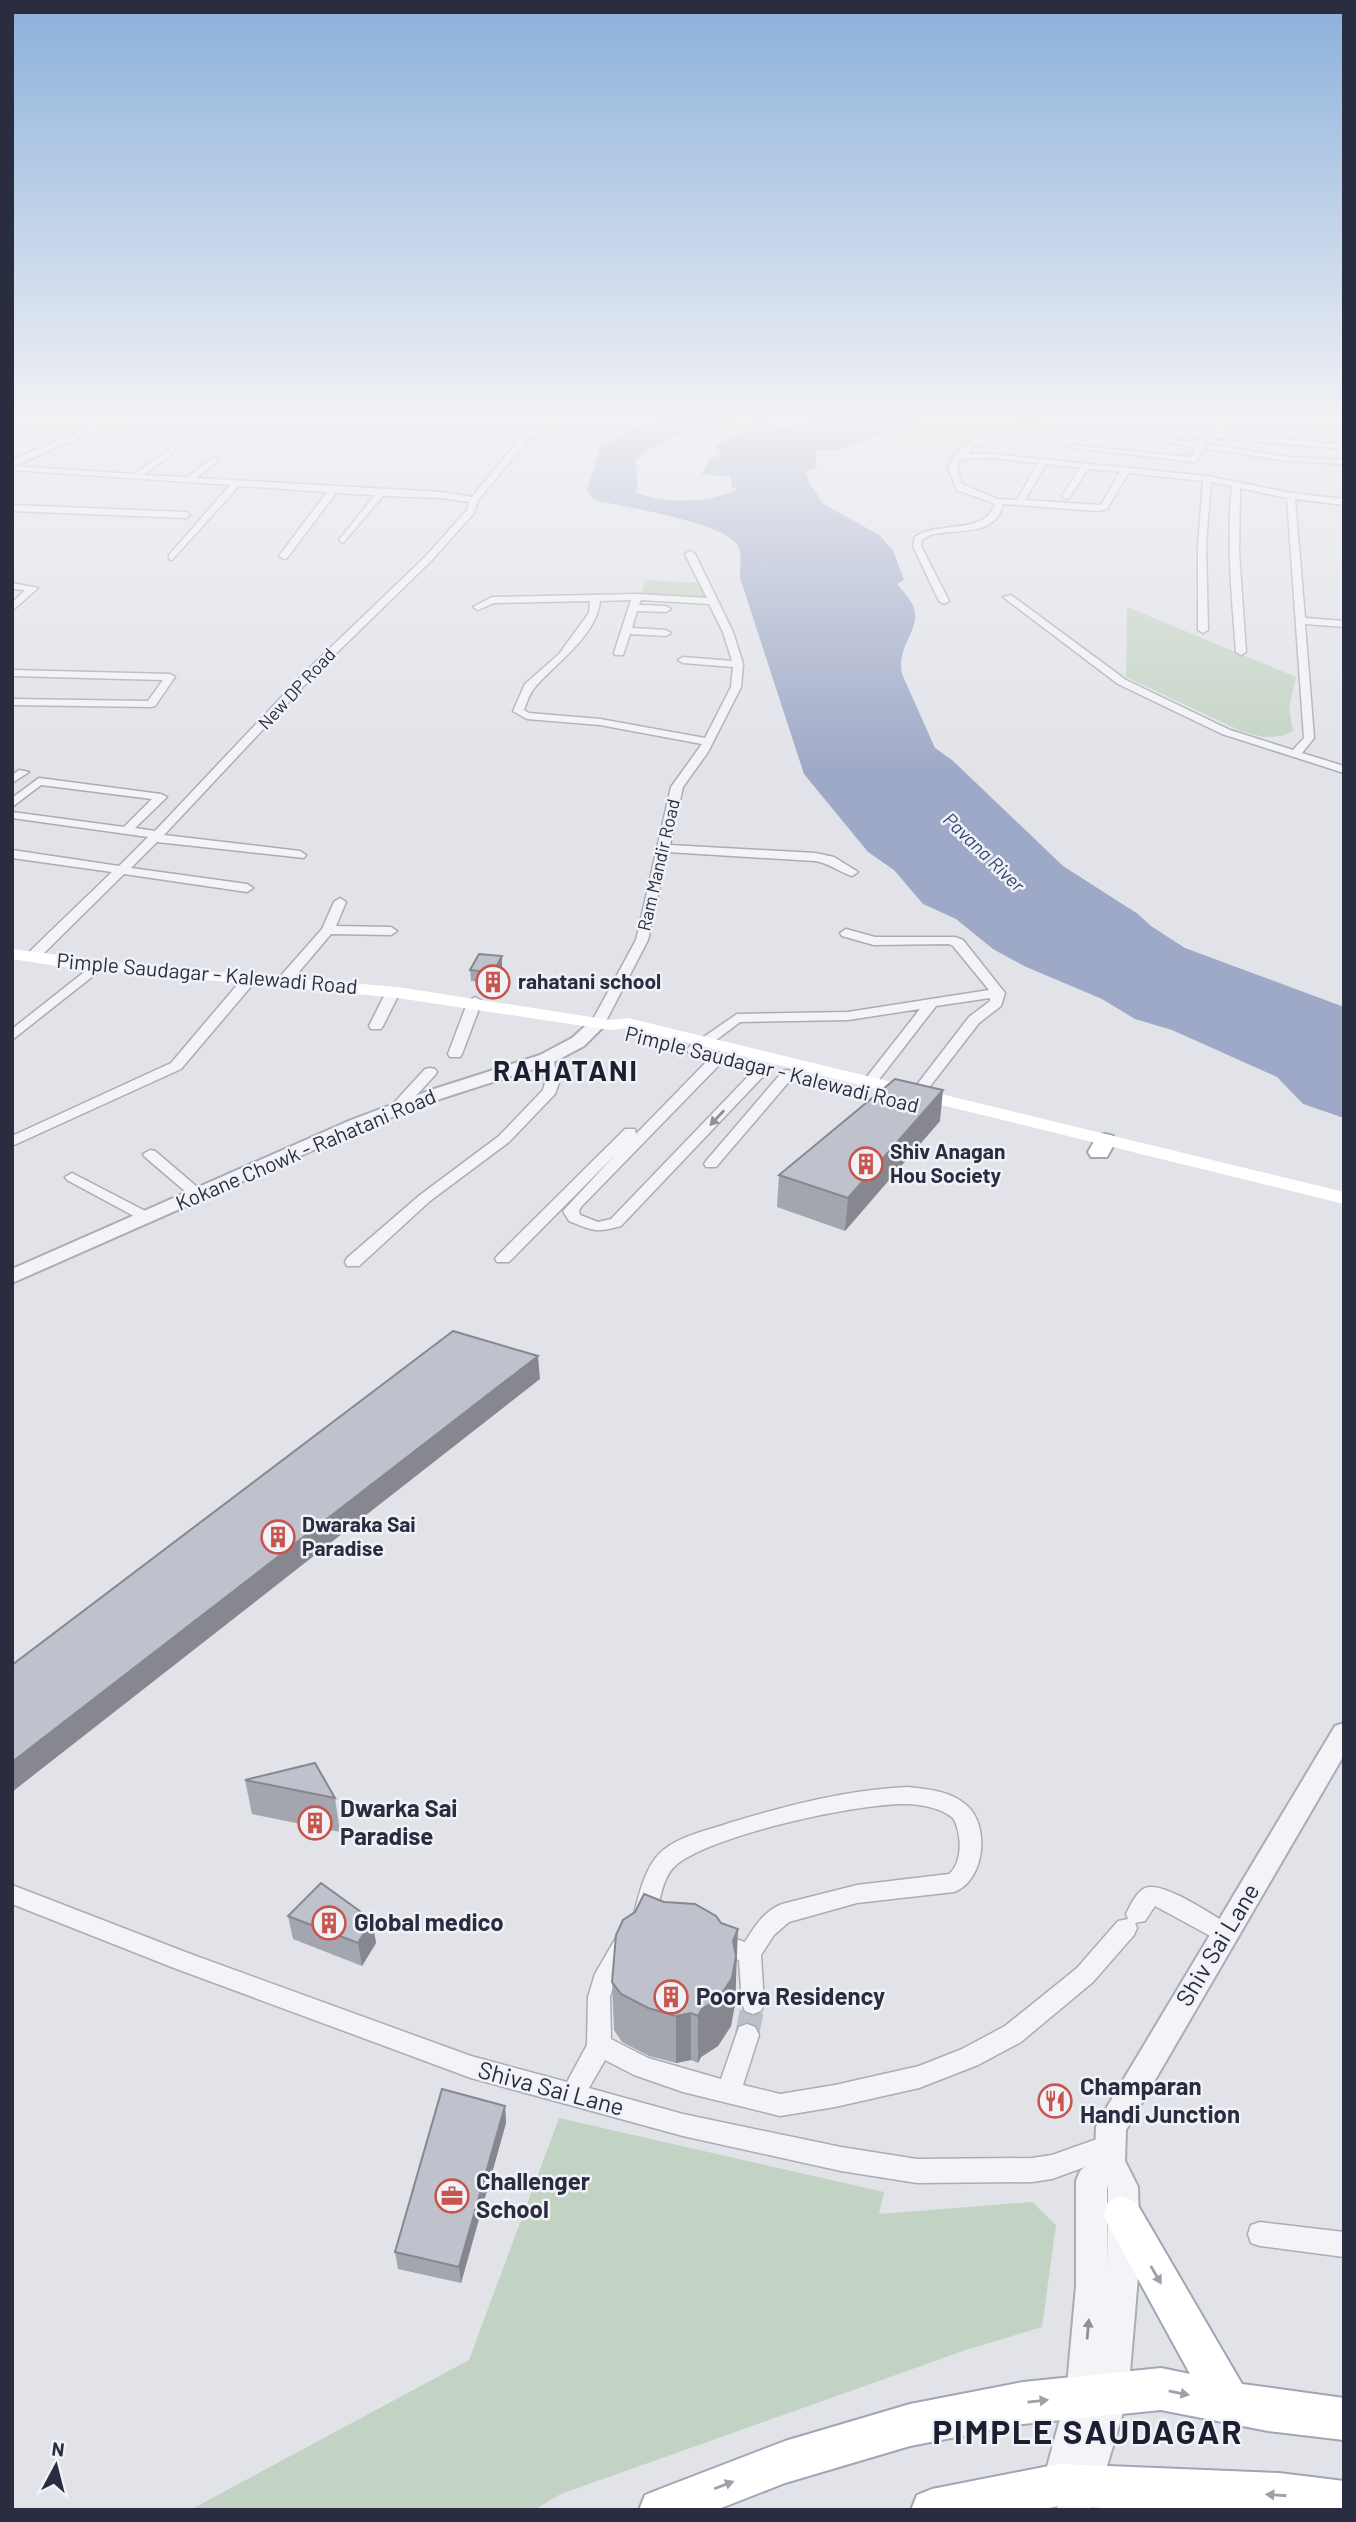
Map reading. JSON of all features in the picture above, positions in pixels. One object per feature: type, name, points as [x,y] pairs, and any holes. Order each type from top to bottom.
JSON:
[{"type":"main road","name":"Pimple Saudagar - Kalewadi Road","points":[[12,954],[97,966],[475,1001],[604,1024],[628,1023],[788,1074],[1344,1198]]},
{"type":"main road","name":"Pimple Saudagar - Kalewadi Road","points":[[709,1049],[869,1083],[1344,1212]]},
{"type":"main road","points":[[1122,2215],[1229,2402]]},
{"type":"main road","points":[[660,2510],[785,2462],[910,2425],[1023,2403],[1161,2389],[1344,2419]]},
{"type":"main road","points":[[932,2510],[1072,2497],[1279,2494],[1344,2502]]},
{"type":"street","points":[[172,557],[190,537]]},
{"type":"street","points":[[284,556],[298,537]]},
{"type":"street","points":[[343,540],[346,537]]},
{"type":"street","name":"New DP Road","points":[[32,957],[183,810],[310,673],[448,537]]},
{"type":"street","points":[[922,537],[918,539],[918,546],[944,601]]},
{"type":"street","points":[[1203,537],[1203,630]]},
{"type":"street","points":[[1234,537],[1241,652]]},
{"type":"street","points":[[1294,537],[1309,738],[1294,755]]},
{"type":"street","points":[[683,660],[738,664],[728,632],[690,554]]},
{"type":"street","points":[[12,586],[33,588],[12,608]]},
{"type":"street","points":[[478,607],[492,600],[595,600],[637,597],[715,606]]},
{"type":"street","points":[[619,653],[637,597]]},
{"type":"street","points":[[1008,597],[1122,682],[1226,733],[1344,770]]},
{"type":"street","points":[[595,600],[594,613],[563,656],[529,686],[518,711],[527,716],[600,722],[707,742]]},
{"type":"street","points":[[633,608],[715,606]]},
{"type":"street","points":[[1300,621],[1344,624]]},
{"type":"street","points":[[626,631],[666,633]]},
{"type":"street","name":"Ram Mandir Road","points":[[604,1024],[642,940],[677,787],[707,742],[736,687],[738,664]]},
{"type":"street","points":[[12,673],[170,677],[151,704],[12,702]]},
{"type":"street","points":[[12,780],[23,772]]},
{"type":"street","points":[[12,804],[39,781],[161,797],[126,831]]},
{"type":"street","points":[[152,807],[183,810]]},
{"type":"street","points":[[12,815],[300,855]]},
{"type":"street","points":[[663,848],[815,857],[830,860],[852,872]]},
{"type":"street","points":[[12,854],[247,888]]},
{"type":"street","points":[[282,983],[328,930],[340,902]]},
{"type":"street","points":[[328,930],[391,931]]},
{"type":"street","points":[[846,933],[874,941],[951,940],[958,943],[998,993],[996,1003],[974,1020],[915,1095]]},
{"type":"street","points":[[12,1036],[97,966]]},
{"type":"street","points":[[12,1142],[176,1066],[248,981]]},
{"type":"street","points":[[376,1026],[394,992]]},
{"type":"street","points":[[764,1068],[616,1223],[597,1227],[575,1218],[571,1211],[576,1204],[737,1018],[848,1016],[998,993]]},
{"type":"street","points":[[456,1054],[475,1001]]},
{"type":"street","points":[[869,1083],[932,1003]]},
{"type":"street","name":"Kokane Chowk - Rahatani Road","points":[[12,1277],[357,1124],[546,1059],[604,1024]]},
{"type":"street","points":[[503,1259],[709,1049]]},
{"type":"street","points":[[353,1262],[425,1198],[504,1139],[551,1091],[552,1083],[546,1059]]},
{"type":"street","points":[[396,1109],[430,1072]]},
{"type":"street","points":[[711,1164],[788,1074]]},
{"type":"street","points":[[150,1154],[198,1195]]},
{"type":"street","points":[[72,1177],[148,1218]]},
{"type":"street","name":"Shiv Sai Lane","points":[[1110,2154],[1111,2127],[1116,2117],[1344,1732]]},
{"type":"street","points":[[572,2095],[599,2045],[599,1997],[606,1974],[620,1949],[652,1927],[664,1863],[678,1852],[746,1826],[812,1807],[858,1798],[890,1796],[945,1802],[965,1817],[969,1832],[968,1867],[966,1873],[954,1883],[857,1894],[782,1914],[740,1950],[753,2004]]},
{"type":"street","name":"Shiva Sai Lane","points":[[12,1894],[182,1961],[471,2067],[683,2125],[841,2159],[917,2171],[1032,2170],[1110,2154]]},
{"type":"street","points":[[599,2045],[642,2067],[780,2105],[835,2096],[919,2077],[970,2057],[1034,2019],[1085,1975],[1149,1896],[1160,1897],[1225,1934]]},
{"type":"street","points":[[729,2093],[747,2035]]},
{"type":"street","points":[[1072,2497],[1097,2396],[1125,2253],[1123,2187],[1110,2154]]},
{"type":"street","points":[[1097,2396],[1090,2181],[1110,2154]]},
{"type":"street","points":[[1260,2234],[1344,2245]]},
{"type":"green space","points":[[645,580],[702,583],[711,600],[640,596]]},
{"type":"green space","points":[[1127,607],[1296,677],[1289,708],[1293,731],[1282,736],[1263,737],[1241,731],[1126,677]]},
{"type":"green space","points":[[559,2118],[884,2192],[879,2214],[1032,2202],[1056,2225],[1042,2327],[966,2350],[561,2494],[534,2510],[190,2510],[469,2360]]},
{"type":"water","name":"Pavana River","points":[[729,537],[881,537],[893,550],[904,580],[897,584],[914,608],[914,624],[902,655],[902,674],[935,748],[952,760],[1063,866],[1185,948],[1344,1007],[1344,1118],[1303,1104],[1277,1077],[1172,1030],[1135,1019],[1102,999],[1024,966],[993,949],[956,919],[923,904],[894,870],[868,852],[804,774],[740,578],[739,549]]},
{"type":"building","points":[[479,954],[502,956],[493,973],[470,970]]},
{"type":"building","points":[[895,1079],[943,1090],[848,1198],[779,1175]]},
{"type":"building","name":"Dwaraka Sai Paradise","points":[[453,1331],[538,1356],[12,1762],[12,1665]]},
{"type":"building","points":[[315,1763],[335,1798],[245,1780]]},
{"type":"building","points":[[321,1883],[372,1920],[358,1943],[288,1916]]},
{"type":"building","points":[[644,1894],[664,1902],[695,1904],[716,1916],[721,1923],[738,1929],[733,1941],[736,1956],[732,1978],[719,1998],[702,2009],[698,2016],[691,2013],[676,2016],[648,2008],[621,1994],[612,1982],[616,1935],[623,1920],[635,1912]]},
{"type":"building","name":"Challenger School","points":[[442,2089],[505,2106],[459,2267],[395,2252]]},
{"type":"tunnel","points":[[747,2035],[753,2004]]},
{"type":"place","name":"rahatani school","points":[[493,982]]},
{"type":"place","name":"Shiv Anagan Hou Society","points":[[866,1164]]},
{"type":"place","name":"Dwaraka Sai Paradise","points":[[278,1537]]},
{"type":"place","name":"Dwarka Sai Paradise","points":[[315,1823]]},
{"type":"place","name":"Global medico","points":[[329,1923]]},
{"type":"place","name":"Poorva Residency","points":[[671,1997]]},
{"type":"place","name":"Champaran Handi Junction","points":[[1055,2101]]},
{"type":"place","name":"Challenger School","points":[[452,2196]]},
{"type":"district","name":"RAHATANI","points":[[566,1071]]},
{"type":"district","name":"PIMPLE SAUDAGAR","points":[[1088,2432]]}]
